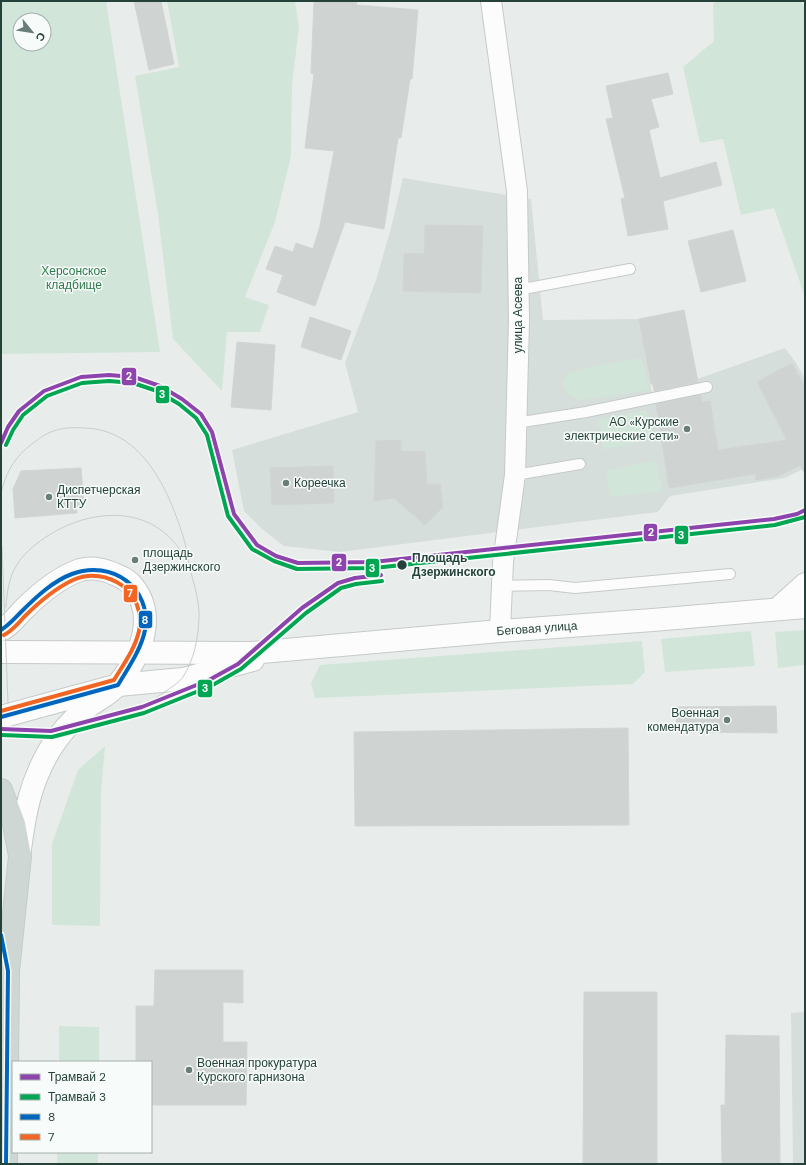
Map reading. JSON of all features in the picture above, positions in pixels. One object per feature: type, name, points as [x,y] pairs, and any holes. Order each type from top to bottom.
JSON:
[{"type":"main road","points":[[1,790],[14,824],[20,856],[8,971],[6,1164]]},
{"type":"main road","points":[[1,935],[8,971]]},
{"type":"street","name":"улица Асеева","points":[[491,1],[517,191],[518,290],[515,474],[503,562],[500,631]]},
{"type":"street","points":[[1,630],[6,628],[24,608],[63,579],[80,570],[95,568],[112,572],[127,580],[142,602],[146,621],[138,652],[118,685],[84,709],[67,727],[50,749],[38,772],[28,798],[20,856]]},
{"type":"street","points":[[776,609],[805,583]]},
{"type":"street","name":"Беговая улица","points":[[299,650],[500,631],[738,614],[805,607]]},
{"type":"street","points":[[1,652],[252,653],[299,650]]},
{"type":"street","points":[[1,718],[118,685],[183,679],[299,650]]},
{"type":"lane","points":[[518,290],[630,269]]},
{"type":"lane","points":[[516,423],[586,412],[707,388]]},
{"type":"lane","points":[[515,474],[580,464]]},
{"type":"lane","points":[[502,586],[549,585],[574,588],[730,574]]},
{"type":"shaded area","points":[[403,178],[531,199],[543,320],[639,319],[652,394],[657,387],[700,378],[785,348],[805,379],[805,468],[785,478],[670,496],[658,512],[340,552],[284,546],[262,529],[244,511],[232,450],[358,412],[345,363],[376,280]]},
{"type":"shaded area","points":[[805,1012],[805,1164],[793,1164],[791,1013]]},
{"type":"green space","name":"Херсонское кладбище","points":[[1,1],[106,1],[160,352],[1,354]]},
{"type":"green space","points":[[167,1],[295,1],[299,27],[292,85],[291,156],[275,222],[245,297],[269,305],[260,332],[227,332],[222,391],[173,339],[158,214],[135,76],[179,67]]},
{"type":"green space","points":[[717,1],[802,1],[805,11],[805,297],[774,208],[741,215],[723,139],[700,143],[683,67],[714,41],[713,4]]},
{"type":"green space","points":[[641,358],[650,390],[580,400],[568,394],[562,383],[566,375],[585,368]]},
{"type":"green space","points":[[646,410],[652,439],[604,450],[598,420]]},
{"type":"green space","points":[[656,461],[662,491],[610,497],[606,470]]},
{"type":"green space","points":[[805,630],[805,665],[778,668],[775,632]]},
{"type":"green space","points":[[751,631],[755,666],[665,672],[661,639]]},
{"type":"green space","points":[[642,641],[645,672],[633,684],[315,698],[311,683],[320,665]]},
{"type":"green space","points":[[105,746],[101,794],[100,926],[52,925],[52,844],[78,770]]},
{"type":"green space","points":[[59,1026],[99,1027],[99,1061],[59,1061]]},
{"type":"green space","points":[[57,1153],[98,1153],[98,1164],[57,1164]]},
{"type":"building","points":[[134,1],[161,1],[174,64],[149,70]]},
{"type":"building","points":[[314,1],[356,1],[357,5],[418,10],[412,79],[410,79],[401,138],[398,138],[384,229],[345,222],[315,306],[277,292],[283,275],[266,269],[275,246],[293,252],[296,243],[313,249],[320,226],[334,151],[305,148],[314,74],[311,73]]},
{"type":"building","points":[[668,73],[673,94],[651,99],[659,127],[649,130],[660,178],[716,162],[722,185],[663,201],[668,229],[628,236],[621,199],[625,198],[606,119],[613,118],[606,86]]},
{"type":"building","points":[[425,225],[483,226],[481,293],[403,291],[404,253],[424,254]]},
{"type":"building","points":[[733,230],[746,281],[701,292],[688,241]]},
{"type":"building","points":[[684,310],[698,382],[654,391],[653,384],[651,384],[639,319]]},
{"type":"building","points":[[310,317],[351,331],[341,360],[301,347]]},
{"type":"building","points":[[237,342],[275,345],[271,410],[231,407]]},
{"type":"building","points":[[792,363],[805,387],[805,474],[800,465],[779,476],[756,480],[755,474],[669,488],[656,404],[701,395],[702,402],[710,401],[718,450],[787,440],[757,382]]},
{"type":"building","points":[[401,440],[401,451],[425,452],[427,484],[440,484],[443,507],[425,525],[394,498],[374,501],[376,441]]},
{"type":"building","points":[[333,466],[334,503],[272,505],[270,468]]},
{"type":"building","name":"Диспетчерская КТТУ","points":[[81,468],[84,506],[76,506],[77,513],[15,518],[13,489],[21,471]]},
{"type":"building","name":"Военная комендатура","points":[[776,706],[777,733],[677,732],[676,707]]},
{"type":"building","points":[[628,728],[629,825],[355,826],[354,732]]},
{"type":"building","points":[[155,970],[243,970],[243,1003],[223,1002],[223,1042],[247,1042],[246,1105],[152,1105],[152,1061],[136,1061],[136,1006],[154,1006]]},
{"type":"building","points":[[584,992],[657,992],[657,1164],[583,1164]]},
{"type":"building","points":[[726,1035],[779,1036],[780,1164],[722,1164],[721,1105],[725,1105]]},
{"type":"tram line","name":"2","points":[[1,443],[8,427],[19,411],[44,391],[81,377],[109,375],[134,377],[160,386],[182,399],[201,414],[212,432],[234,514],[257,545],[276,556],[298,563],[373,562],[774,519],[797,514],[805,510]]},
{"type":"tram line","name":"3","points":[[6,445],[13,430],[23,415],[47,396],[82,383],[109,381],[133,383],[157,391],[179,404],[196,418],[207,435],[228,516],[252,549],[274,561],[297,569],[374,568],[775,525],[805,517]]},
{"type":"tram line","points":[[1,493],[11,467],[21,454],[43,436],[58,430],[68,428],[84,428],[103,431],[120,438],[135,449],[148,462],[175,512],[184,540],[198,600],[199,613],[193,656],[183,677],[170,688],[142,707]]},
{"type":"tram line","points":[[6,607],[8,590],[15,568],[25,555],[36,544],[49,535],[67,525],[86,519],[106,516],[125,516],[143,520],[159,529],[174,542],[186,560]]},
{"type":"tram line","points":[[2,546],[8,703]]},
{"type":"tram line","name":"2","points":[[1,729],[51,731],[142,707],[209,680],[238,664],[302,608],[338,583],[355,578],[381,575]]},
{"type":"tram line","name":"3","points":[[1,735],[52,737],[144,713],[211,686],[241,669],[306,613],[341,588],[356,584],[382,581]]},
{"type":"transit line","name":"8","points":[[1,630],[51,585],[72,574],[87,570],[115,574],[126,581],[136,590],[142,601],[146,615],[145,630],[140,645],[134,659],[118,685],[1,717]]},
{"type":"transit line","name":"7","points":[[1,711],[114,680],[135,644],[139,631],[140,617],[137,604],[131,594],[122,585],[111,579],[99,576],[86,576],[73,580],[53,592],[4,635]]},
{"type":"transit line","name":"8","points":[[1,935],[8,971],[6,1164]]},
{"type":"place","name":"АО «Курские электрические сети»","points":[[687,429]]},
{"type":"place","name":"Кореечка","points":[[286,483]]},
{"type":"place","name":"Диспетчерская КТТУ","points":[[49,497]]},
{"type":"place","name":"площадь Дзержинского","points":[[135,560]]},
{"type":"place","name":"Площадь Дзержинского","points":[[402,565]]},
{"type":"place","name":"Военная комендатура","points":[[727,720]]},
{"type":"place","name":"Военная прокуратура Курского гарнизона","points":[[189,1070]]}]
